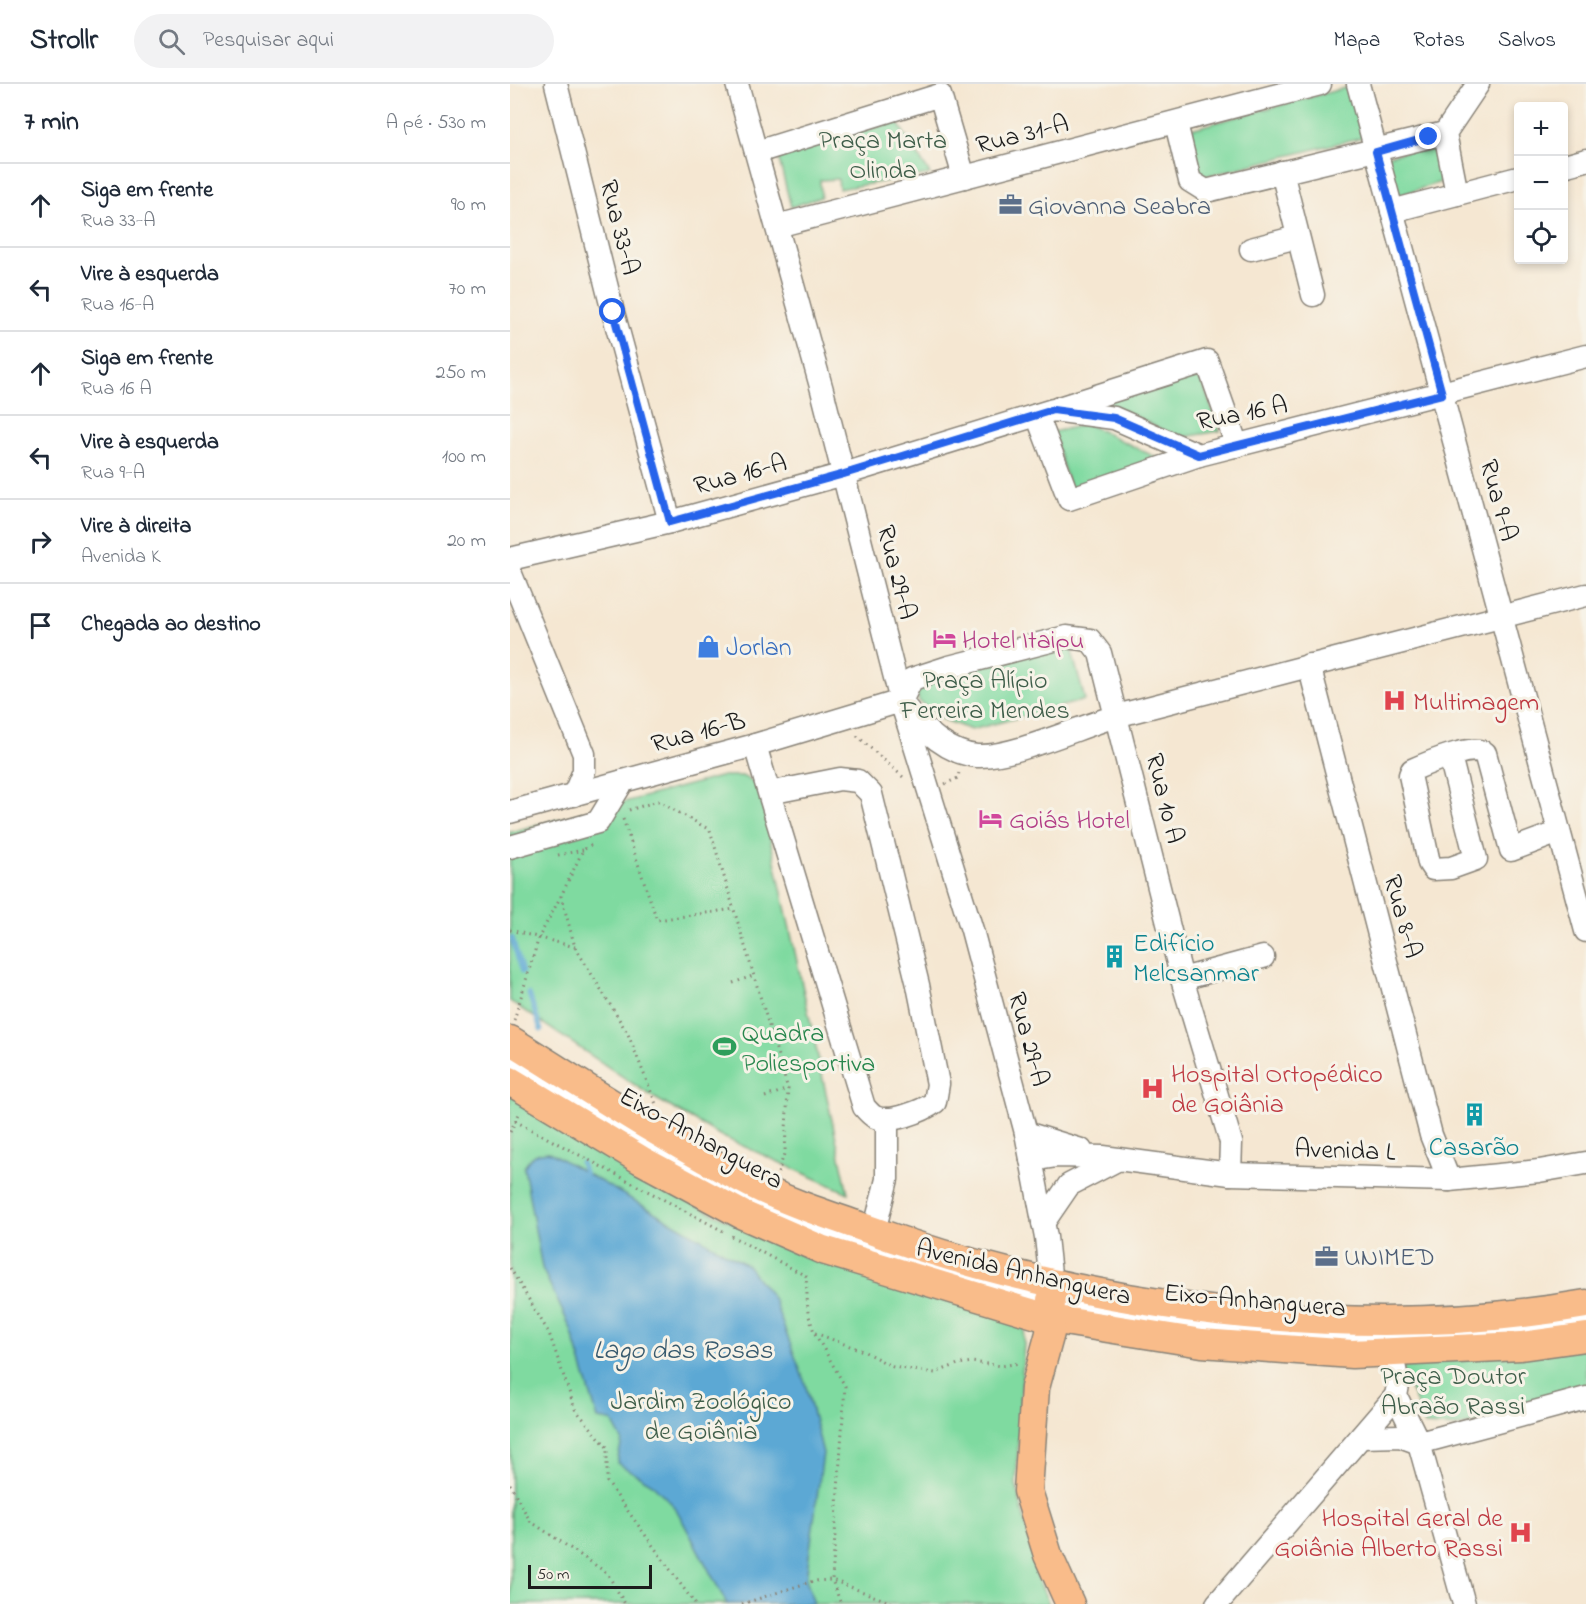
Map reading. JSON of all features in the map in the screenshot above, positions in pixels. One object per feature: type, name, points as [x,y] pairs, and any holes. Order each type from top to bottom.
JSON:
[{"type":"main road","name":"Avenida Anhanguera","points":[[512,1030],[667,1138],[752,1185],[1051,1301],[1191,1307],[1292,1318],[1370,1322],[1464,1318],[1586,1304]]},
{"type":"main road","name":"Avenida Anhanguera","points":[[510,1081],[641,1160],[743,1215],[823,1250],[1051,1301],[1213,1344],[1393,1359],[1586,1337]]},
{"type":"main road","points":[[1051,1301],[1050,1333],[1035,1388],[1028,1491],[1048,1555],[1070,1604]]},
{"type":"street","name":"Rua 33-A","points":[[556,84],[613,312],[670,522]]},
{"type":"street","name":"Rua 29-A","points":[[737,84],[844,474],[901,700],[972,930],[1026,1132],[1043,1223],[1051,1301]]},
{"type":"street","name":"Rua 31-A","points":[[777,226],[1320,84]]},
{"type":"street","name":"Rua 9-A","points":[[1358,84],[1586,931]]},
{"type":"street","points":[[1176,123],[1190,181],[1206,191],[1376,152],[1445,133],[1478,84]]},
{"type":"street","points":[[757,152],[940,95],[964,177]]},
{"type":"street","points":[[1445,133],[1457,194]]},
{"type":"street","points":[[1568,165],[1586,160]]},
{"type":"street","points":[[1282,172],[1313,295]]},
{"type":"street","points":[[1392,211],[1514,179]]},
{"type":"street","points":[[1251,249],[1298,237]]},
{"type":"street","name":"Rua 16 A","points":[[844,474],[1045,412],[1114,418],[1199,455],[1586,356]]},
{"type":"street","points":[[1199,455],[1069,499],[1045,412],[1208,362],[1237,446]]},
{"type":"street","name":"Rua 16-A","points":[[510,560],[670,522],[844,474]]},
{"type":"street","points":[[510,572],[584,754],[584,771],[574,795]]},
{"type":"street","points":[[901,700],[920,725],[933,736],[961,752],[977,756],[1004,752],[1116,716],[1586,595]]},
{"type":"street","name":"Rua 10 A","points":[[901,700],[912,680],[921,676],[1066,637],[1090,640],[1100,653],[1182,980],[1231,1142],[1230,1174]]},
{"type":"street","name":"Rua 8-A","points":[[1309,665],[1431,1135],[1449,1180]]},
{"type":"street","name":"Rua 16-B","points":[[510,812],[755,745],[901,700]]},
{"type":"street","points":[[755,745],[769,793],[864,1107],[874,1117],[887,1119],[926,1109],[935,1102],[938,1084],[918,985],[871,794],[858,781],[840,779],[769,793]]},
{"type":"street","points":[[1516,848],[1485,753],[1475,749],[1412,770],[1410,775],[1429,863],[1433,869],[1561,839]]},
{"type":"street","points":[[1450,756],[1476,859]]},
{"type":"street","points":[[510,847],[598,822],[623,781]]},
{"type":"street","points":[[1182,980],[1263,957]]},
{"type":"street","name":"Eixo-Anhanguera","points":[[510,1053],[538,1076],[716,1184],[812,1228],[908,1260],[1051,1301],[1129,1316],[1295,1334],[1370,1337],[1448,1334],[1586,1320]]},
{"type":"street","name":"Eixo-Anhanguera","points":[[510,1066],[538,1076]]},
{"type":"street","points":[[874,1232],[887,1179],[887,1119]]},
{"type":"street","name":"Avenida L","points":[[1026,1132],[1110,1158]]},
{"type":"street","points":[[1043,1223],[1069,1185],[1110,1158]]},
{"type":"street","name":"Avenida L","points":[[1031,1160],[1110,1158],[1230,1174],[1449,1180],[1539,1171],[1586,1163]]},
{"type":"street","points":[[1217,1604],[1396,1396],[1398,1385],[1393,1359]]},
{"type":"street","points":[[1396,1396],[1419,1443],[1464,1604]]},
{"type":"street","points":[[1361,1437],[1400,1436],[1419,1443],[1586,1398]]},
{"type":"path","points":[[624,811],[658,801],[710,830],[788,1089],[785,1151],[778,1175],[768,1170]]},
{"type":"path","points":[[614,822],[621,814],[657,920],[734,909]]},
{"type":"path","points":[[512,1030],[539,937],[583,850],[592,844]]},
{"type":"path","points":[[561,896],[575,947],[628,1034],[660,1114]]},
{"type":"path","points":[[510,930],[575,947]]},
{"type":"path","points":[[733,983],[755,975]]},
{"type":"path","points":[[510,1019],[512,1030]]},
{"type":"path","points":[[765,1097],[788,1089]]},
{"type":"path","points":[[515,1121],[806,1276],[808,1313],[814,1332],[845,1386],[832,1580],[841,1604]]},
{"type":"path","points":[[510,1268],[549,1333],[575,1409],[607,1447],[607,1482],[695,1604]]},
{"type":"path","points":[[814,1332],[863,1351],[892,1367],[903,1369],[935,1373],[965,1363],[1002,1366],[1030,1361]]},
{"type":"path","points":[[510,1484],[530,1521],[607,1573],[625,1604]]},
{"type":"path","points":[[741,1604],[813,1581],[832,1580],[895,1604]]},
{"type":"green space","points":[[1349,87],[1363,137],[1207,176],[1198,171],[1191,129]]},
{"type":"green space","name":"Praça Marta Olinda","points":[[897,122],[930,174],[839,189],[838,179],[820,180],[821,197],[791,207],[777,152]]},
{"type":"green space","points":[[1437,144],[1444,181],[1394,197],[1383,157]]},
{"type":"green space","points":[[1189,373],[1202,382],[1220,431],[1179,438],[1102,400]]},
{"type":"green space","points":[[1087,424],[1170,464],[1070,489],[1053,432]]},
{"type":"green space","name":"Praça Alípio Ferreira Mendes","points":[[1069,641],[1085,700],[971,730],[940,718],[919,701],[913,680]]},
{"type":"green space","points":[[723,776],[742,776],[758,784],[848,1193],[723,1137],[653,1097],[510,1001],[510,832]]},
{"type":"green space","name":"Jardim Zoológico de Goiânia","points":[[510,1094],[679,1197],[814,1261],[1025,1324],[1016,1484],[1038,1579],[1049,1604],[511,1604]]},
{"type":"green space","name":"Praça Doutor Abraão Rassi","points":[[1586,1339],[1586,1394],[1459,1427],[1425,1425],[1399,1359]]},
{"type":"water","name":"Lago das Rosas","points":[[549,1152],[747,1265],[773,1298],[805,1383],[823,1453],[806,1579],[814,1604],[727,1604],[675,1507],[651,1483],[617,1463],[622,1440],[612,1421],[598,1419],[571,1329],[542,1268],[524,1168],[528,1160],[534,1156]]},
{"type":"waterway","points":[[512,938],[522,972]]},
{"type":"waterway","points":[[529,994],[541,1030]]},
{"type":"waterway","points":[[581,1163],[586,1177]]},
{"type":"place","name":"Giovanna Seabra","points":[[1010,205]]},
{"type":"place","name":"Hotel Itaipu","points":[[944,639]]},
{"type":"place","name":"Jorlan","points":[[708,646]]},
{"type":"place","name":"Multimagem","points":[[1395,701]]},
{"type":"place","name":"Goiás Hotel","points":[[991,819]]},
{"type":"place","name":"Edifício Melcsanmar","points":[[1115,957]]},
{"type":"place","name":"Quadra Poliesportiva","points":[[724,1047]]},
{"type":"place","name":"Hospital Ortopédico de Goiânia","points":[[1153,1088]]},
{"type":"place","name":"Casarão","points":[[1474,1115]]},
{"type":"place","name":"UNIMED","points":[[1326,1256]]},
{"type":"place","name":"Hospital Geral de Goiânia Alberto Rassi","points":[[1521,1532]]},
{"type":"route","points":[[613,312],[670,522],[844,474],[1053,410],[1114,418],[1199,455],[1442,394],[1376,152],[1429,137]]}]
